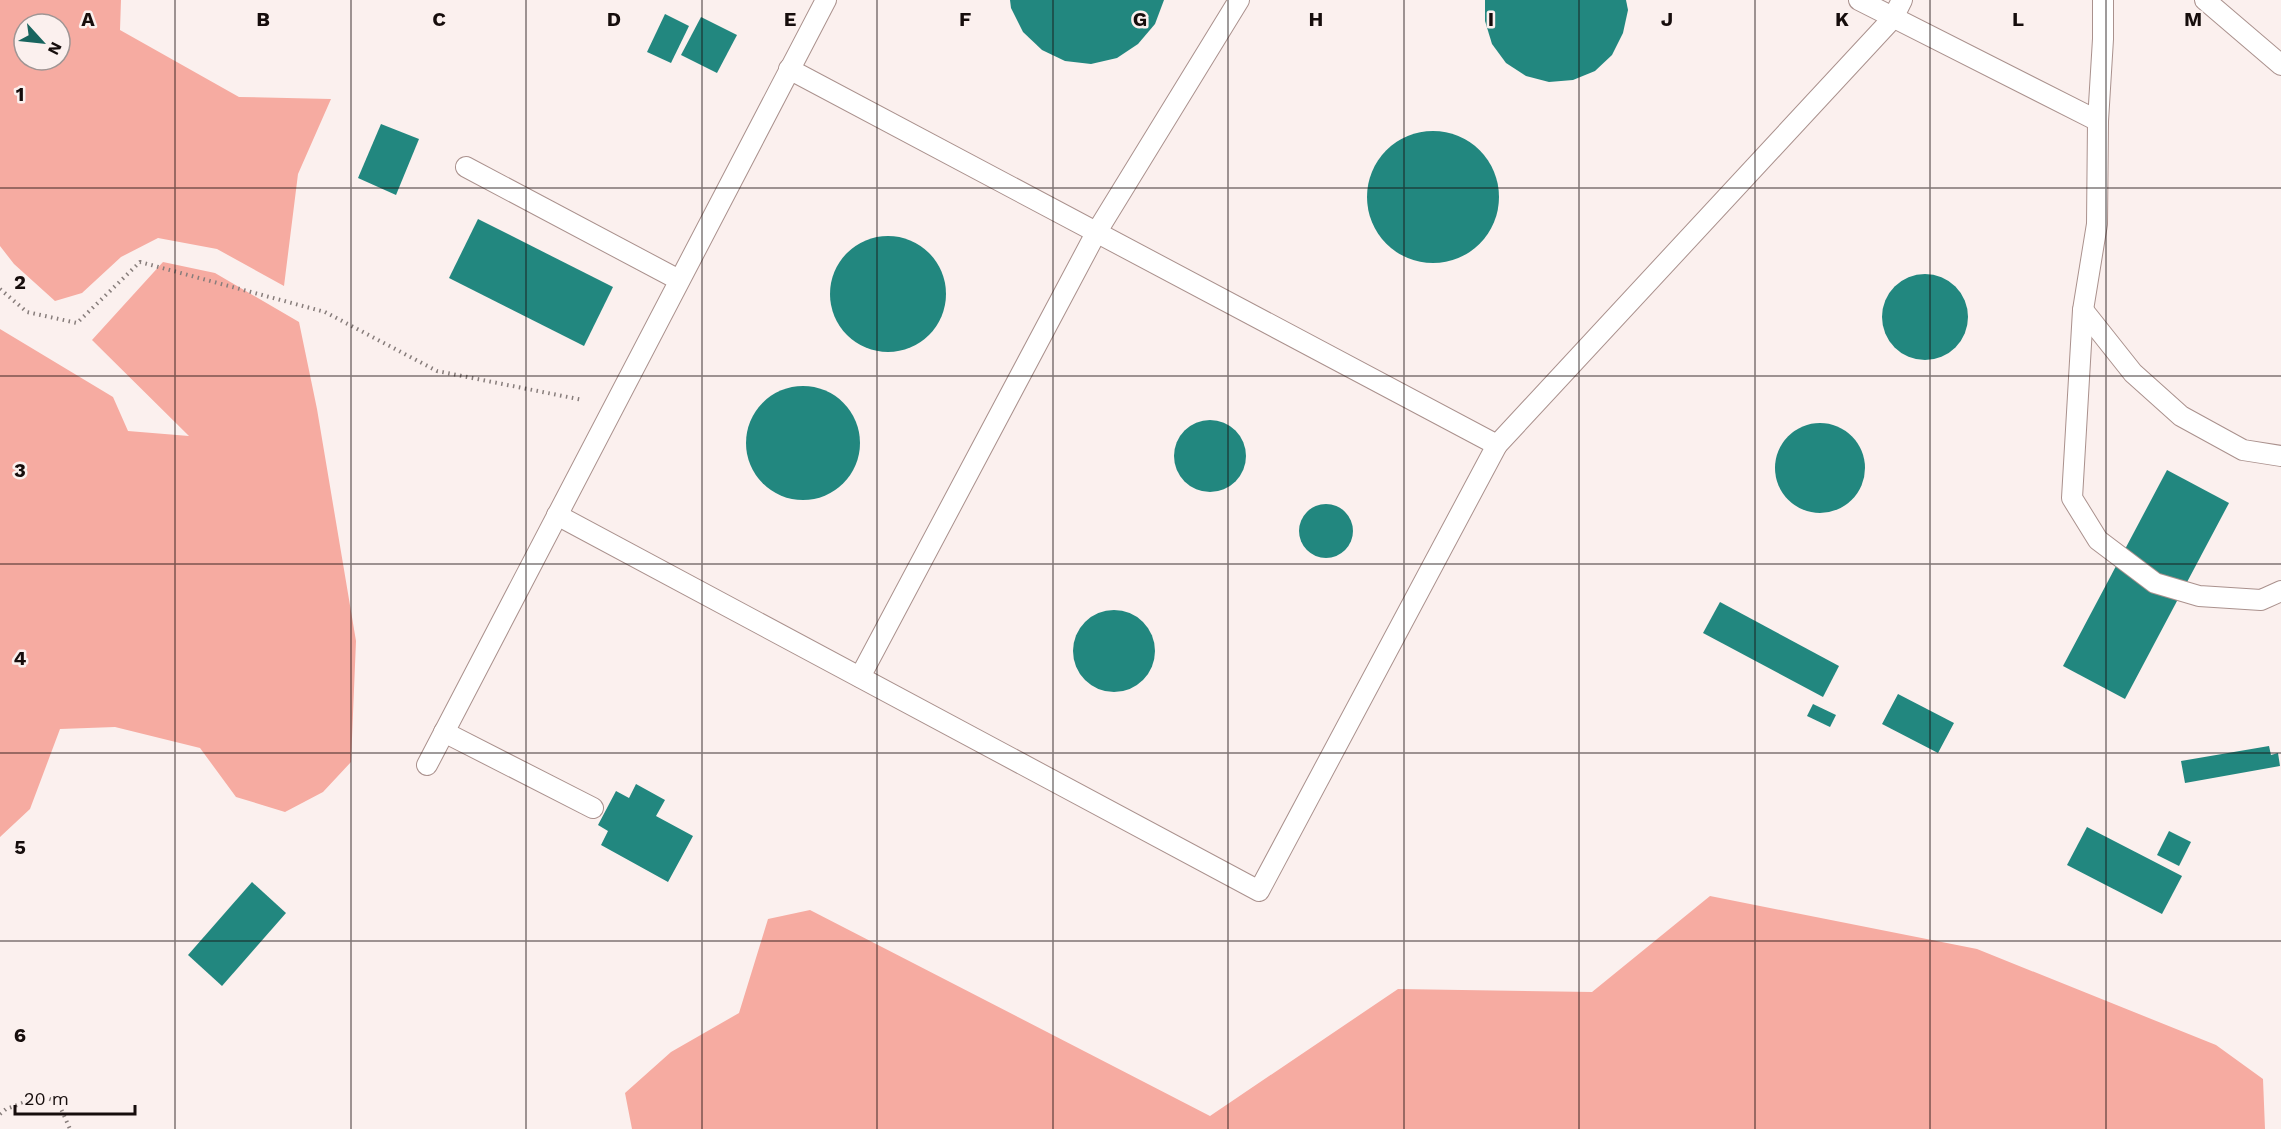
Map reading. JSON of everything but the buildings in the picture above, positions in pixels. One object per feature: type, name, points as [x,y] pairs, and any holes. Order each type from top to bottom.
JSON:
[{"type":"lane","points":[[427,765],[825,0]]},
{"type":"lane","points":[[860,677],[1096,233],[1239,0]]},
{"type":"lane","points":[[1859,0],[2098,121]]},
{"type":"lane","points":[[557,515],[1259,891],[1497,445],[1893,18],[1902,0]]},
{"type":"lane","points":[[2103,0],[2097,224],[2083,309],[2072,498],[2098,540],[2155,583],[2199,596],[2261,600],[2281,591]]},
{"type":"lane","points":[[2205,0],[2281,65]]},
{"type":"lane","points":[[789,69],[1497,445]]},
{"type":"lane","points":[[466,167],[679,280]]},
{"type":"lane","points":[[2083,309],[2133,373],[2181,416],[2243,450],[2281,456]]},
{"type":"lane","points":[[444,732],[593,808]]},
{"type":"path","points":[[0,289],[27,312],[77,322],[140,262],[325,312],[438,371],[614,406]]},
{"type":"path","points":[[0,1114],[6,1109],[42,1096],[58,1102],[70,1129]]},
{"type":"shaded area","points":[[0,0],[121,0],[120,30],[239,97],[331,99],[298,174],[284,286],[217,249],[158,238],[121,257],[82,293],[55,301],[14,264],[0,246]]},
{"type":"shaded area","points":[[163,262],[215,273],[299,322],[317,409],[356,641],[351,762],[323,792],[285,812],[236,797],[200,748],[115,727],[60,729],[30,809],[0,837],[0,329],[113,397],[128,431],[189,436],[92,340]]},
{"type":"shaded area","points":[[1710,896],[1977,949],[2216,1045],[2263,1079],[2265,1129],[632,1129],[625,1093],[671,1052],[739,1013],[768,919],[810,910],[1210,1116],[1398,989],[1592,992]]}]
